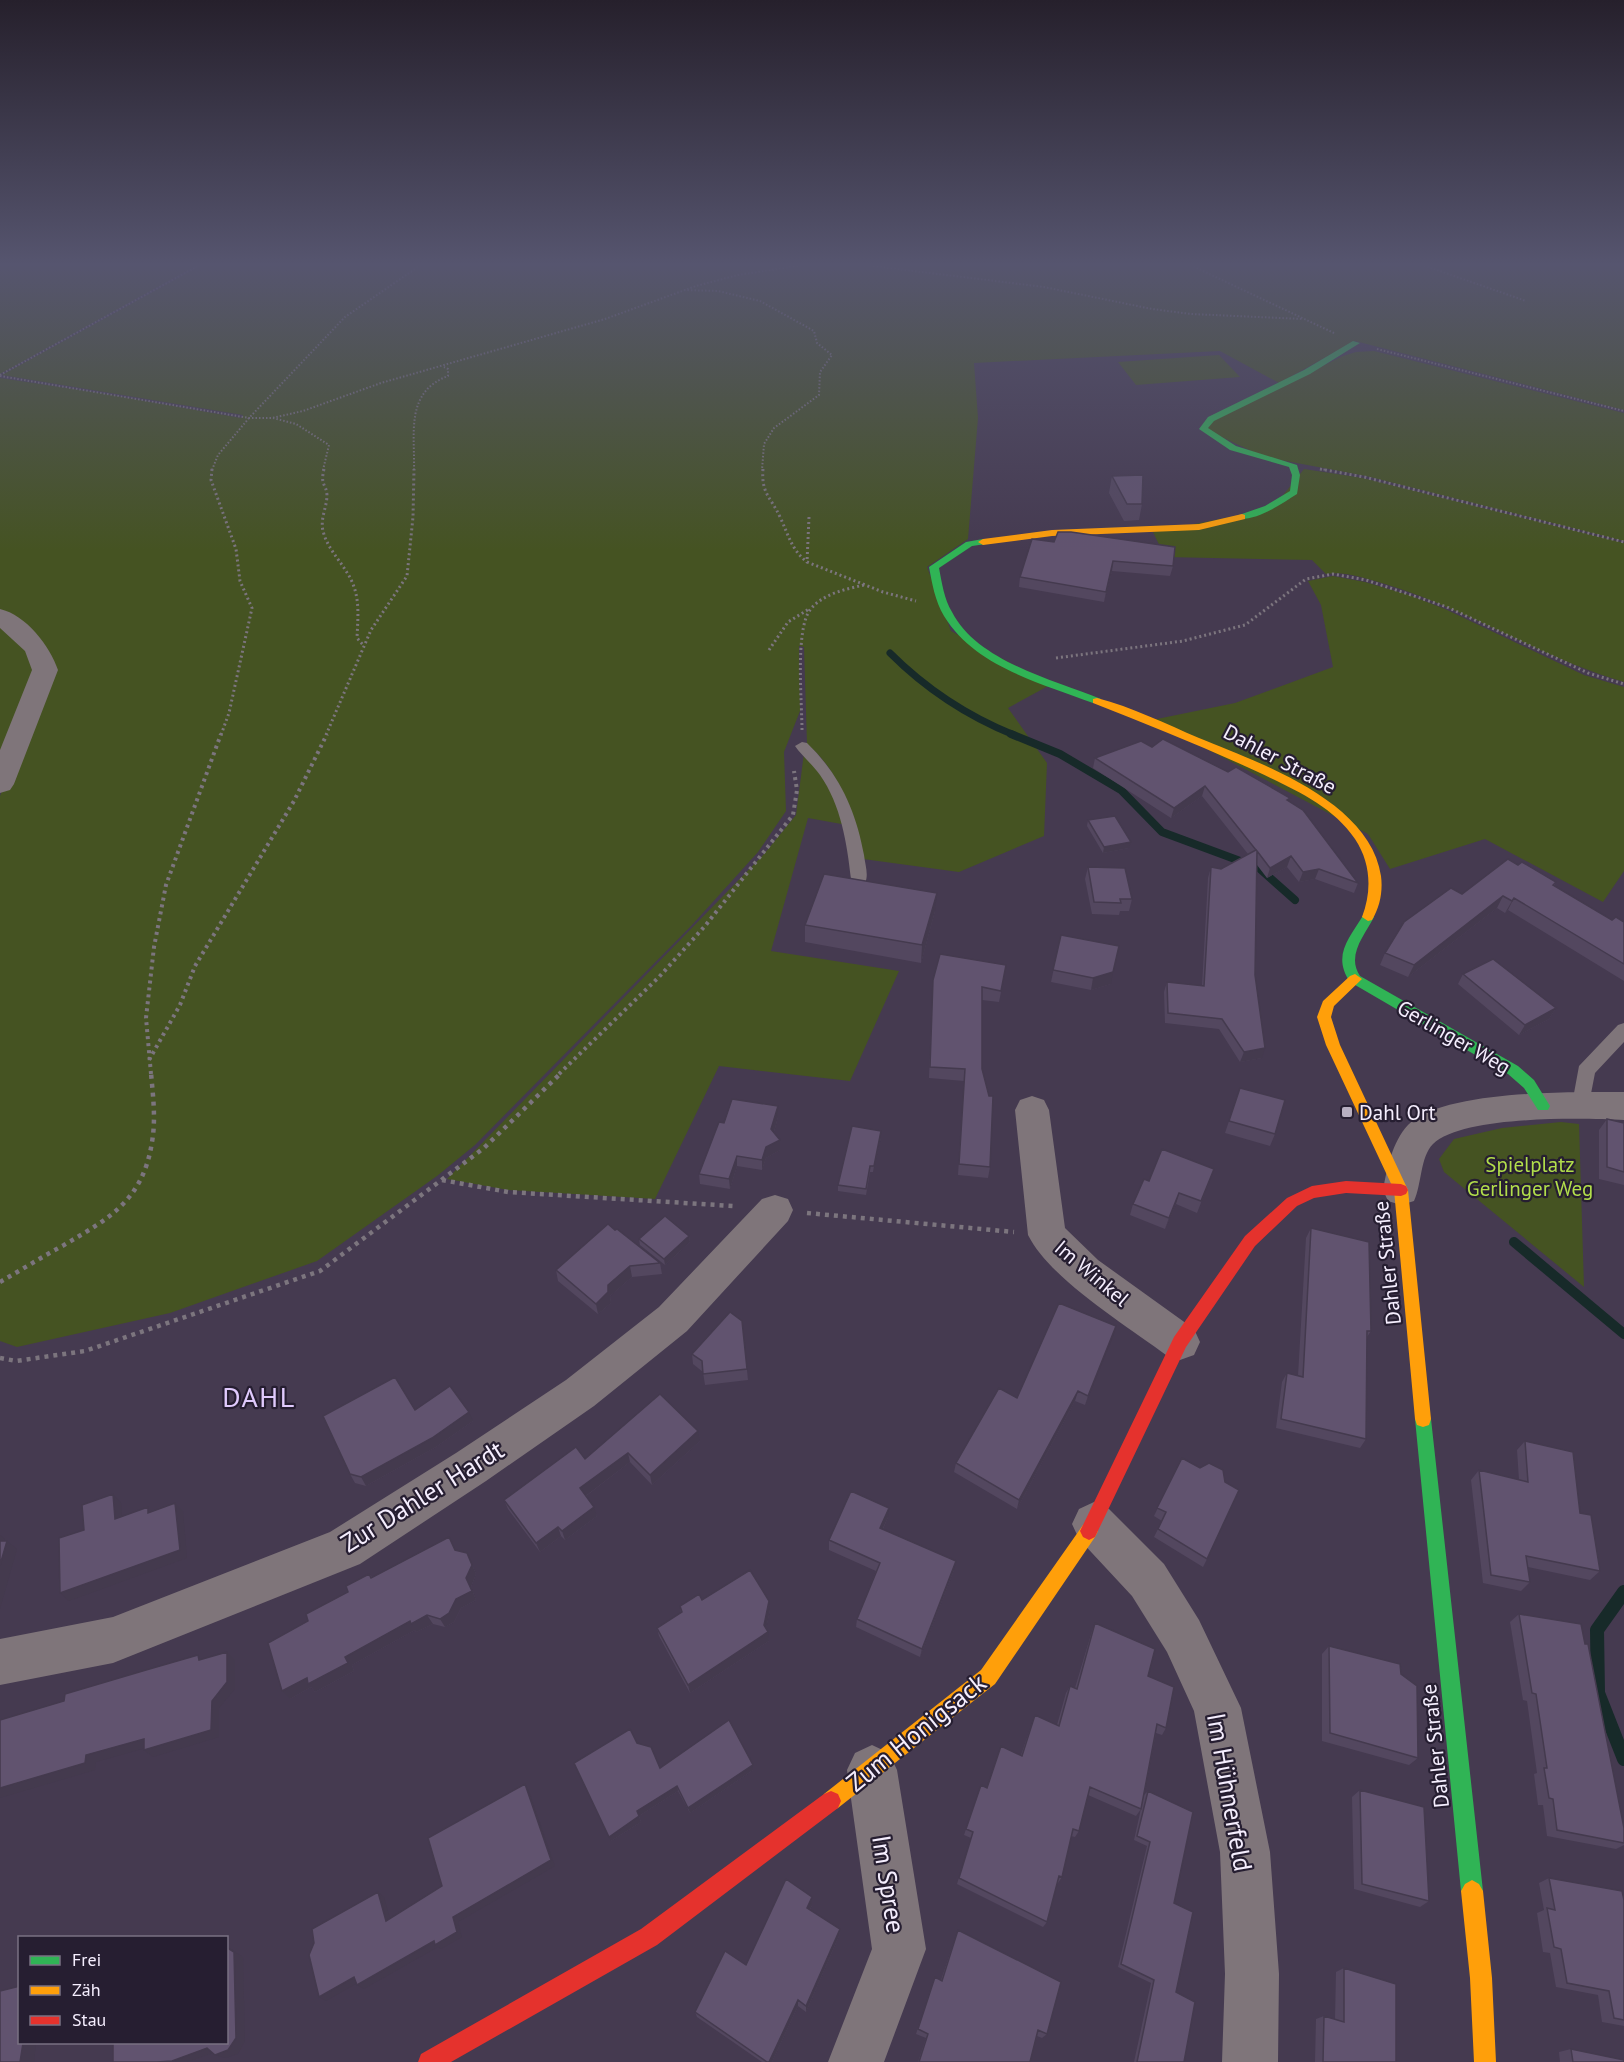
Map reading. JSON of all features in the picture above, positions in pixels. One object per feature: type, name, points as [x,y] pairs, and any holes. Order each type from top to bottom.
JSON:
[{"type":"street","points":[[1293,465],[1262,458],[1212,439],[1203,429],[1211,419],[1330,358]]},
{"type":"street","name":"Dahler Straße","points":[[1293,465],[1296,476],[1294,492],[1268,508],[1236,519],[1199,527],[1052,533],[969,544],[933,567],[943,608],[972,644],[1004,663],[1204,743],[1288,782],[1341,816],[1359,835],[1367,850],[1376,887],[1371,911],[1346,957],[1348,971],[1356,979],[1328,1004],[1324,1017],[1326,1027],[1401,1190],[1481,1978],[1485,2062]]},
{"type":"street","points":[[0,616],[36,648],[43,659],[45,670],[0,784]]},
{"type":"street","name":"Gerlinger Weg","points":[[1356,979],[1447,1034],[1513,1070],[1529,1084],[1543,1106]]},
{"type":"street","name":"Gerlinger Weg","points":[[1401,1190],[1410,1152],[1423,1132],[1431,1127],[1473,1116],[1543,1106],[1581,1104],[1624,1106]]},
{"type":"street","name":"Im Winkel","points":[[1032,1110],[1047,1235],[1084,1272],[1180,1342]]},
{"type":"street","name":"Zum Honigsack","points":[[429,2062],[649,1937],[872,1770],[987,1677],[1094,1524],[1180,1342],[1250,1240],[1292,1202],[1312,1192],[1346,1187],[1401,1190]]},
{"type":"street","name":"Zur Dahler Hardt","points":[[0,1662],[112,1640],[344,1548],[471,1467],[580,1393],[672,1319],[753,1236],[775,1210]]},
{"type":"street","name":"Im Hühnerfeld","points":[[1094,1524],[1148,1580],[1183,1636],[1217,1708],[1245,1852],[1252,1974],[1250,2062]]},
{"type":"street","name":"Im Spree","points":[[856,2062],[899,1949],[872,1770]]},
{"type":"lane","points":[[802,746],[821,762],[846,810],[855,843],[859,879]]},
{"type":"lane","points":[[1581,1104],[1586,1071],[1624,1029]]},
{"type":"path","points":[[0,376],[32,358]]},
{"type":"path","points":[[0,1282],[109,1218],[128,1200],[141,1179],[152,1143],[154,1113],[146,1018],[154,947],[166,885],[229,713],[252,608],[240,581],[236,549],[211,480],[212,467],[218,455],[249,418],[306,358]]},
{"type":"path","points":[[0,376],[249,418],[272,418],[303,411],[381,383],[470,358]]},
{"type":"path","points":[[830,358],[822,369],[819,379],[821,386],[819,394],[774,428],[764,444],[762,478],[766,496],[779,514],[795,552],[807,562],[864,585],[943,608]]},
{"type":"path","points":[[1416,358],[1624,411]]},
{"type":"path","points":[[149,1060],[180,1005],[195,966],[294,801],[328,731],[371,630],[407,576],[413,517],[415,406],[421,395],[435,380],[447,376],[448,369],[443,366]]},
{"type":"path","points":[[272,418],[296,424],[328,445],[321,481],[327,494],[321,512],[321,527],[326,544],[351,582],[358,601],[357,638],[364,646]]},
{"type":"path","points":[[1293,465],[1364,477],[1624,542]]},
{"type":"path","points":[[807,562],[809,517]]},
{"type":"path","points":[[1052,659],[1184,640],[1245,625],[1306,579],[1333,574],[1366,580],[1447,607],[1588,673],[1624,684]]},
{"type":"path","points":[[0,1358],[16,1361],[85,1352],[320,1271],[476,1155],[659,977],[726,899],[793,815],[797,790],[793,764],[802,746],[802,631],[808,611],[835,591],[864,585]]},
{"type":"path","points":[[769,650],[788,622],[815,606]]},
{"type":"green space","points":[[0,358],[29,358],[0,374]]},
{"type":"green space","points":[[32,358],[1072,358],[974,363],[978,418],[968,539],[927,567],[951,631],[1050,685],[1008,708],[1047,763],[1044,836],[959,872],[863,859],[844,796],[829,768],[807,744],[804,647],[799,646],[800,711],[784,752],[786,811],[758,852],[692,925],[475,1145],[437,1176],[317,1261],[170,1313],[17,1347],[0,1341],[0,796],[49,668],[0,611],[0,378],[241,418],[243,415],[2,375]]},
{"type":"green space","points":[[1222,358],[1240,377],[1136,385],[1118,362]]},
{"type":"green space","points":[[1233,358],[1324,358],[1279,383]]},
{"type":"green space","points":[[1338,358],[1403,358],[1624,413],[1624,541],[1366,476],[1264,457],[1207,430],[1213,420]]},
{"type":"green space","points":[[1422,358],[1624,358],[1624,410]]},
{"type":"green space","points":[[1304,469],[1363,478],[1624,543],[1624,682],[1563,660],[1416,594],[1356,576],[1326,574],[1312,560],[1165,557],[1153,532],[1272,509]]},
{"type":"green space","points":[[1333,576],[1365,582],[1409,595],[1445,609],[1584,675],[1624,687],[1624,871],[1603,902],[1485,839],[1390,869],[1368,834],[1152,720],[1235,703],[1333,667],[1321,605],[1308,581]]},
{"type":"green space","points":[[0,622],[38,660],[0,775]]},
{"type":"green space","points":[[804,753],[818,765],[847,825],[808,818],[771,951],[899,971],[850,1081],[719,1066],[655,1199],[508,1190],[447,1179],[764,854],[796,815]]},
{"type":"green space","name":"Spielplatz Gerlinger Weg","points":[[1561,1122],[1579,1124],[1584,1287],[1444,1172],[1439,1159],[1454,1139],[1502,1128]]},
{"type":"building","points":[[1143,475],[1142,504],[1127,504],[1112,476]]},
{"type":"building","points":[[1058,532],[1175,547],[1173,566],[1113,561],[1106,592],[1020,577],[1032,539],[1054,542]]},
{"type":"building","points":[[1163,739],[1228,772],[1236,767],[1290,798],[1287,800],[1303,810],[1358,883],[1319,869],[1303,872],[1291,856],[1270,868],[1257,851],[1255,975],[1265,1048],[1244,1052],[1222,1019],[1168,1013],[1167,982],[1204,986],[1211,867],[1221,869],[1256,850],[1205,786],[1174,808],[1095,758],[1141,741],[1152,747]]},
{"type":"building","points":[[1115,816],[1131,842],[1104,847],[1088,820]]},
{"type":"building","points":[[1508,859],[1518,865],[1522,862],[1556,882],[1553,885],[1612,920],[1616,917],[1624,922],[1624,964],[1514,898],[1512,901],[1503,896],[1414,965],[1385,953],[1404,922],[1451,888],[1462,894]]},
{"type":"building","points":[[1088,867],[1125,868],[1132,899],[1120,899],[1121,903],[1094,902]]},
{"type":"building","points":[[824,874],[937,893],[922,945],[805,925]]},
{"type":"building","points":[[1061,935],[1119,946],[1113,972],[1093,978],[1053,970]]},
{"type":"building","points":[[940,954],[1006,965],[1001,991],[982,987],[982,1069],[989,1096],[993,1096],[990,1167],[959,1164],[965,1069],[930,1067],[933,980]]},
{"type":"building","points":[[1493,959],[1556,1008],[1525,1025],[1463,974]]},
{"type":"building","points":[[1240,1088],[1285,1100],[1275,1134],[1229,1121]]},
{"type":"building","points":[[732,1099],[778,1106],[771,1129],[780,1140],[766,1147],[762,1160],[737,1156],[729,1179],[699,1174],[719,1122],[724,1123]]},
{"type":"building","points":[[1607,1119],[1624,1123],[1624,1172],[1607,1167]]},
{"type":"building","points":[[852,1126],[881,1131],[874,1166],[870,1166],[866,1189],[838,1185]]},
{"type":"building","points":[[1162,1149],[1214,1169],[1201,1201],[1179,1193],[1169,1218],[1133,1204],[1144,1179],[1149,1181]]},
{"type":"building","points":[[665,1216],[689,1236],[664,1259],[639,1239]]},
{"type":"building","points":[[608,1224],[660,1263],[630,1266],[608,1285],[608,1292],[596,1304],[556,1270]]},
{"type":"building","points":[[1311,1228],[1369,1242],[1371,1331],[1367,1331],[1366,1439],[1281,1419],[1287,1373],[1303,1377]]},
{"type":"building","points":[[1059,1303],[1116,1326],[1088,1396],[1078,1391],[1019,1500],[956,1463],[999,1388],[1017,1398]]},
{"type":"building","points":[[730,1312],[742,1321],[747,1369],[703,1374],[702,1361],[692,1354]]},
{"type":"building","points":[[395,1377],[415,1410],[450,1386],[469,1412],[432,1438],[361,1477],[350,1474],[323,1416]]},
{"type":"building","points":[[660,1394],[698,1431],[650,1475],[628,1453],[580,1488],[594,1507],[562,1531],[558,1527],[536,1543],[504,1500],[576,1447],[585,1459]]},
{"type":"building","points":[[1525,1441],[1573,1452],[1580,1513],[1591,1515],[1600,1571],[1526,1556],[1530,1582],[1491,1575],[1479,1470],[1528,1482]]},
{"type":"building","points":[[1182,1458],[1200,1468],[1209,1463],[1223,1470],[1225,1482],[1239,1490],[1207,1559],[1158,1529],[1166,1512],[1157,1508]]},
{"type":"building","points":[[851,1491],[889,1508],[880,1528],[956,1561],[922,1649],[857,1619],[880,1563],[829,1540]]},
{"type":"building","points":[[113,1494],[115,1519],[148,1507],[148,1513],[175,1503],[180,1550],[60,1593],[59,1538],[84,1530],[82,1505]]},
{"type":"building","points":[[449,1537],[455,1550],[467,1553],[472,1565],[466,1578],[472,1591],[456,1599],[449,1613],[440,1619],[427,1615],[411,1624],[410,1621],[345,1657],[348,1663],[308,1684],[307,1678],[282,1691],[268,1643],[308,1621],[306,1614],[348,1592],[346,1586],[369,1574],[371,1578]]},
{"type":"building","points":[[0,1541],[7,1541],[0,1565]]},
{"type":"building","points":[[750,1570],[769,1601],[764,1625],[768,1632],[688,1685],[657,1628],[682,1612],[680,1606],[699,1594],[702,1600]]},
{"type":"building","points":[[1519,1614],[1581,1624],[1585,1644],[1588,1644],[1624,1828],[1624,1843],[1557,1830],[1553,1799],[1549,1798],[1544,1768],[1547,1768],[1536,1694],[1532,1693]]},
{"type":"building","points":[[1095,1623],[1155,1649],[1148,1676],[1174,1687],[1166,1728],[1157,1724],[1141,1809],[1090,1787],[1079,1831],[1073,1829],[1062,1877],[1059,1876],[1047,1922],[959,1878],[973,1832],[966,1829],[981,1785],[987,1788],[1001,1746],[1022,1756],[1035,1715],[1059,1726],[1070,1686],[1077,1689]]},
{"type":"building","points":[[1329,1646],[1400,1664],[1401,1674],[1417,1686],[1418,1758],[1330,1733]]},
{"type":"building","points":[[227,1652],[227,1682],[212,1701],[211,1730],[144,1750],[144,1739],[86,1755],[85,1763],[0,1788],[0,1720],[64,1701],[65,1694],[198,1655],[199,1660]]},
{"type":"building","points":[[729,1720],[753,1765],[688,1808],[677,1786],[637,1811],[639,1816],[609,1837],[574,1763],[630,1729],[637,1743],[651,1747],[660,1768]]},
{"type":"building","points":[[525,1784],[551,1860],[453,1917],[457,1932],[435,1945],[434,1941],[357,1985],[354,1977],[319,1997],[309,1955],[314,1943],[312,1929],[378,1892],[386,1921],[442,1886],[428,1838]]},
{"type":"building","points":[[1360,1790],[1424,1807],[1429,1901],[1362,1884]]},
{"type":"building","points":[[1148,1791],[1193,1812],[1174,1903],[1193,1912],[1176,1992],[1195,2002],[1184,2062],[1137,2062],[1154,1980],[1121,1964],[1150,1842],[1137,1836]]},
{"type":"building","points":[[1549,1878],[1622,1891],[1624,1900],[1624,2020],[1614,2018],[1609,1991],[1567,1983],[1561,1949],[1554,1947],[1547,1908],[1555,1910]]},
{"type":"building","points":[[786,1879],[812,1897],[807,1908],[840,1929],[806,2006],[798,2000],[767,2062],[695,2012],[725,1951],[746,1965]]},
{"type":"building","points":[[958,1930],[1061,1982],[1047,2034],[1038,2030],[1030,2062],[919,2062],[928,2034],[918,2029],[935,1977],[942,1981]]},
{"type":"building","points":[[228,1948],[234,1952],[236,2038],[228,2050],[215,2055],[207,2048],[172,2061],[113,2062],[113,2044],[228,2044]]},
{"type":"building","points":[[1344,1968],[1396,1984],[1396,2062],[1323,2062],[1324,2016],[1344,2022]]},
{"type":"building","points":[[18,1986],[18,2044],[23,2044],[20,2062],[0,2062],[0,1991]]},
{"type":"building","points":[[1571,2049],[1624,2060],[1624,2062],[1573,2062]]},
{"type":"waterway","points":[[890,653],[948,700],[1014,735]]},
{"type":"waterway","points":[[1011,734],[1060,754],[1121,790],[1162,832],[1259,868],[1295,900]]},
{"type":"waterway","points":[[1514,1242],[1624,1334]]},
{"type":"waterway","points":[[1624,1592],[1597,1630],[1598,1693],[1624,1759]]},
{"type":"traffic: fast","points":[[1242,517],[1268,508],[1294,492],[1296,475],[1293,465],[1233,448],[1203,429],[1211,419],[1330,358]]},
{"type":"traffic: fast","points":[[983,542],[969,544],[934,567],[939,591],[948,615],[975,646],[994,658],[1036,678],[1097,701]]},
{"type":"traffic: fast","points":[[1368,917],[1354,940],[1348,956],[1350,971],[1355,979],[1513,1070],[1529,1084],[1543,1106]]},
{"type":"traffic: fast","points":[[1423,1419],[1472,1891]]},
{"type":"traffic: slow","points":[[983,542],[1052,533],[1199,527],[1242,517]]},
{"type":"traffic: slow","points":[[1097,701],[1245,762],[1300,788],[1332,808],[1358,835],[1374,869],[1375,893],[1368,917]]},
{"type":"traffic: slow","points":[[1355,979],[1328,1004],[1324,1017],[1333,1045],[1401,1190],[1423,1419]]},
{"type":"traffic: slow","points":[[831,1801],[988,1677],[1089,1531]]},
{"type":"traffic: slow","points":[[1472,1891],[1481,1978],[1485,2062]]},
{"type":"traffic: jam","points":[[1089,1531],[1180,1342],[1250,1241],[1292,1202],[1312,1192],[1346,1187],[1401,1190]]},
{"type":"traffic: jam","points":[[429,2062],[649,1937],[831,1801]]},
{"type":"place","name":"Dahl Ort","points":[[1347,1112]]},
{"type":"district","name":"DAHL","points":[[259,1396]]}]
